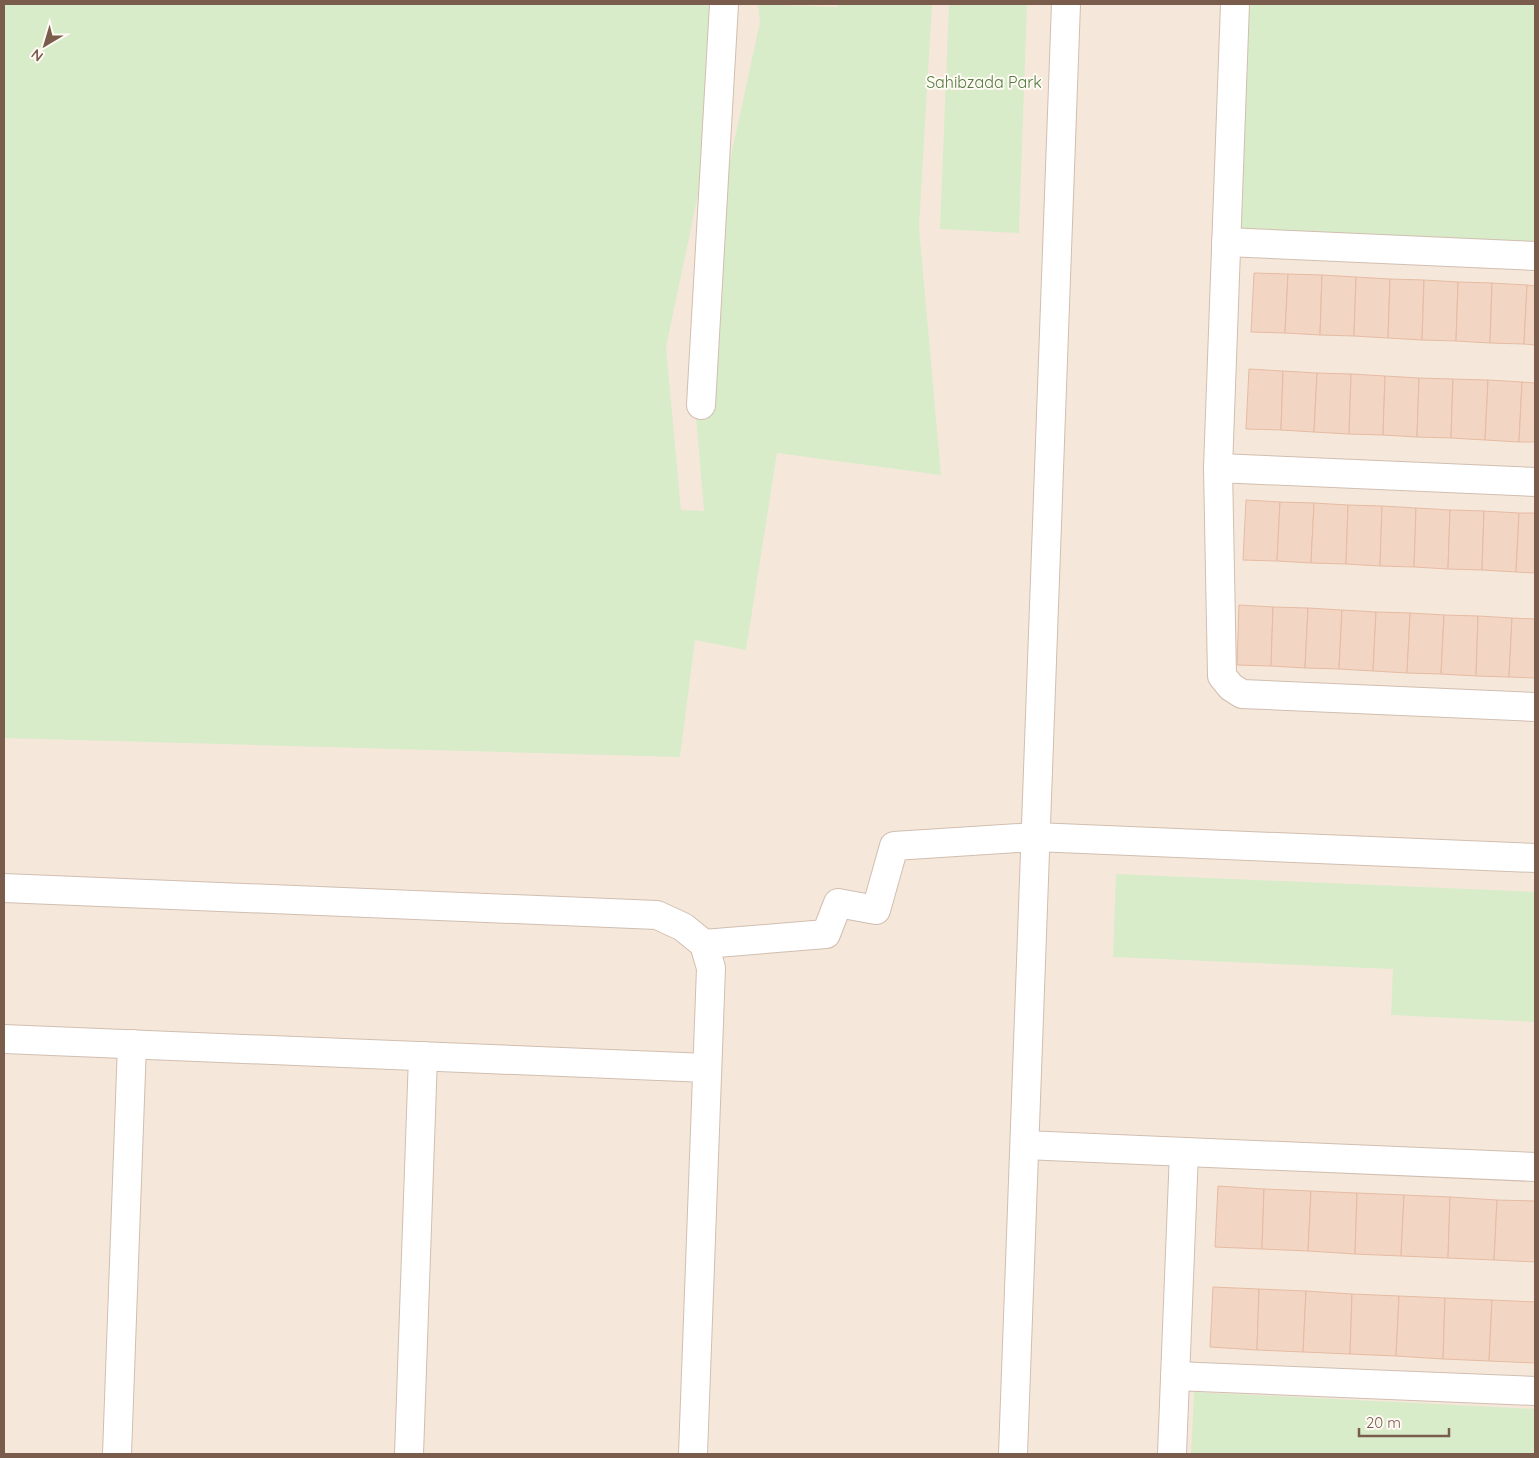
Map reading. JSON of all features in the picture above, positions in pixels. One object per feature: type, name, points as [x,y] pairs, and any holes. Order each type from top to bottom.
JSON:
[{"type":"street","points":[[701,406],[724,4]]},
{"type":"street","points":[[1013,1454],[1066,4]]},
{"type":"street","points":[[1235,4],[1218,468],[1222,676],[1231,687],[1242,694],[1535,707]]},
{"type":"street","points":[[1226,242],[1535,256]]},
{"type":"street","points":[[1218,468],[1535,482]]},
{"type":"street","points":[[704,944],[826,934],[838,903],[876,910],[894,846],[1035,837],[1535,858]]},
{"type":"street","points":[[4,888],[657,915],[683,927],[704,944],[712,968],[693,1454]]},
{"type":"street","points":[[4,1039],[707,1068]]},
{"type":"street","points":[[117,1454],[132,1044]]},
{"type":"street","points":[[409,1454],[423,1056]]},
{"type":"street","points":[[1025,1145],[1535,1167]]},
{"type":"street","points":[[1172,1454],[1184,1152]]},
{"type":"street","points":[[1175,1376],[1535,1391]]},
{"type":"shaded area","points":[[4,4],[1535,4],[1535,1454],[4,1454]]},
{"type":"green space","points":[[4,4],[734,4],[732,33],[666,347],[681,510],[704,511],[690,345],[760,22],[758,4],[837,7],[839,4],[932,4],[919,227],[941,475],[777,453],[746,650],[695,640],[680,757],[4,738]]},
{"type":"green space","name":"Sahibzada Park","points":[[949,4],[1027,4],[1019,233],[940,229]]},
{"type":"green space","points":[[1235,4],[1535,4],[1535,256],[1226,242]]},
{"type":"green space","points":[[1116,874],[1535,892],[1535,1022],[1391,1015],[1393,969],[1113,957]]},
{"type":"green space","points":[[1194,1392],[1535,1409],[1535,1454],[1191,1454]]},
{"type":"building","points":[[1254,273],[1288,274],[1285,333],[1251,332]]},
{"type":"building","points":[[1288,274],[1322,275],[1320,335],[1285,333]]},
{"type":"building","points":[[1322,275],[1356,277],[1354,336],[1320,335]]},
{"type":"building","points":[[1356,277],[1390,279],[1388,338],[1354,336]]},
{"type":"building","points":[[1390,279],[1424,280],[1422,340],[1388,338]]},
{"type":"building","points":[[1424,280],[1458,282],[1456,341],[1422,340]]},
{"type":"building","points":[[1458,282],[1492,283],[1490,343],[1456,341]]},
{"type":"building","points":[[1492,283],[1527,285],[1524,344],[1490,343]]},
{"type":"building","points":[[1527,285],[1535,286],[1535,345],[1524,344]]},
{"type":"building","points":[[1249,369],[1283,371],[1281,430],[1246,429]]},
{"type":"building","points":[[1283,371],[1317,373],[1314,432],[1281,430]]},
{"type":"building","points":[[1317,373],[1351,374],[1349,434],[1314,432]]},
{"type":"building","points":[[1351,374],[1385,376],[1383,435],[1349,434]]},
{"type":"building","points":[[1385,376],[1419,378],[1417,437],[1383,435]]},
{"type":"building","points":[[1419,378],[1453,379],[1451,438],[1417,437]]},
{"type":"building","points":[[1453,379],[1488,380],[1485,440],[1451,438]]},
{"type":"building","points":[[1488,380],[1522,382],[1519,442],[1485,440]]},
{"type":"building","points":[[1522,382],[1535,383],[1535,442],[1519,442]]},
{"type":"building","points":[[1246,500],[1280,502],[1277,561],[1243,560]]},
{"type":"building","points":[[1280,502],[1314,503],[1311,563],[1277,561]]},
{"type":"building","points":[[1314,503],[1348,505],[1346,564],[1311,563]]},
{"type":"building","points":[[1348,505],[1382,506],[1380,566],[1346,564]]},
{"type":"building","points":[[1382,506],[1416,508],[1414,567],[1380,566]]},
{"type":"building","points":[[1416,508],[1450,510],[1448,569],[1414,567]]},
{"type":"building","points":[[1450,510],[1484,511],[1482,570],[1448,569]]},
{"type":"building","points":[[1484,511],[1519,513],[1516,572],[1482,570]]},
{"type":"building","points":[[1519,513],[1535,513],[1535,573],[1516,572]]},
{"type":"building","points":[[1239,605],[1273,607],[1271,666],[1237,665]]},
{"type":"building","points":[[1273,607],[1308,608],[1305,668],[1271,666]]},
{"type":"building","points":[[1308,608],[1342,610],[1339,669],[1305,668]]},
{"type":"building","points":[[1342,610],[1376,612],[1373,671],[1339,669]]},
{"type":"building","points":[[1376,612],[1410,613],[1407,673],[1373,671]]},
{"type":"building","points":[[1410,613],[1444,615],[1441,674],[1407,673]]},
{"type":"building","points":[[1444,615],[1478,616],[1476,676],[1441,674]]},
{"type":"building","points":[[1478,616],[1512,618],[1509,677],[1476,676]]},
{"type":"building","points":[[1512,618],[1535,619],[1535,678],[1509,677]]},
{"type":"building","points":[[1218,1186],[1264,1189],[1262,1249],[1215,1247]]},
{"type":"building","points":[[1264,1189],[1311,1191],[1308,1251],[1262,1249]]},
{"type":"building","points":[[1311,1191],[1357,1193],[1355,1254],[1308,1251]]},
{"type":"building","points":[[1357,1193],[1404,1195],[1401,1256],[1355,1254]]},
{"type":"building","points":[[1404,1195],[1450,1197],[1448,1258],[1401,1256]]},
{"type":"building","points":[[1450,1197],[1497,1200],[1494,1260],[1448,1258]]},
{"type":"building","points":[[1497,1200],[1535,1201],[1535,1262],[1494,1260]]},
{"type":"building","points":[[1213,1287],[1259,1289],[1257,1350],[1210,1347]]},
{"type":"building","points":[[1259,1289],[1306,1291],[1303,1352],[1257,1350]]},
{"type":"building","points":[[1306,1291],[1352,1294],[1350,1354],[1303,1352]]},
{"type":"building","points":[[1352,1294],[1399,1296],[1396,1356],[1350,1354]]},
{"type":"building","points":[[1399,1296],[1445,1298],[1443,1359],[1396,1356]]},
{"type":"building","points":[[1445,1298],[1492,1300],[1489,1361],[1443,1359]]},
{"type":"building","points":[[1492,1300],[1535,1302],[1535,1363],[1489,1361]]}]
